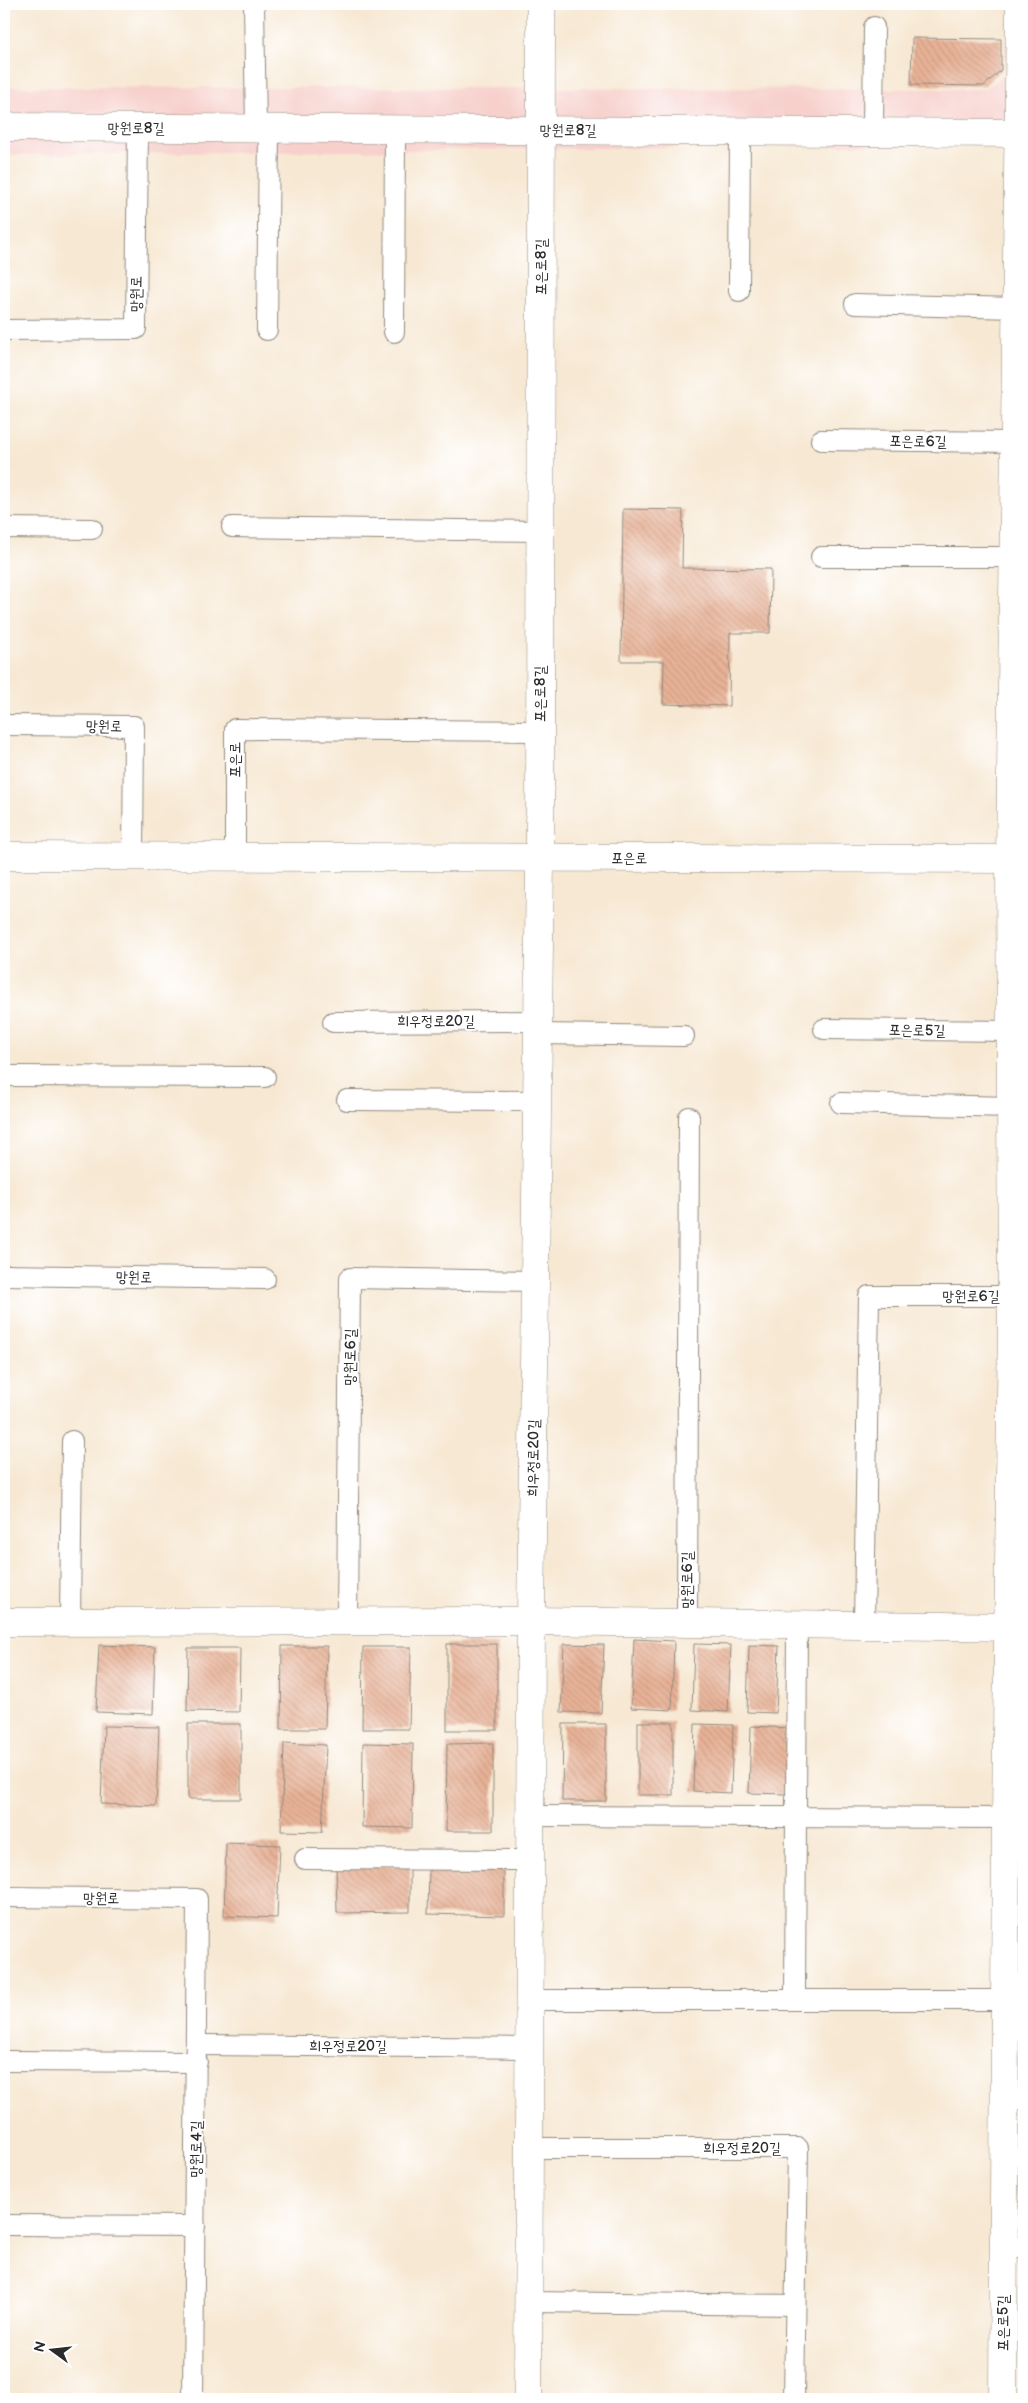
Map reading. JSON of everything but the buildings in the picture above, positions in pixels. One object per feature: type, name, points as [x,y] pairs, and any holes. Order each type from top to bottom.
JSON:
[{"type":"street","name":"포은로8길","points":[[540,858],[541,4]]},
{"type":"street","points":[[1017,859],[1018,728],[1015,557],[1016,308],[1021,133],[1020,4]]},
{"type":"street","name":"망원로8길","points":[[4,127],[1021,133]]},
{"type":"street","name":"포은로","points":[[4,856],[1017,859]]},
{"type":"street","name":"희우정로20길","points":[[528,2399],[531,1621],[540,858]]},
{"type":"street","name":"포은로5길","points":[[1003,2399],[1014,2247],[1015,2099],[1006,2000],[1006,1818],[1016,1627],[1016,1309],[1012,1107],[1015,1044],[1017,859]]},
{"type":"street","name":"망원로6길","points":[[4,1622],[531,1621],[1016,1627]]},
{"type":"lane","points":[[254,4],[262,128],[267,330]]},
{"type":"lane","points":[[873,131],[874,28]]},
{"type":"lane","name":"망원로","points":[[4,330],[136,329],[138,128]]},
{"type":"lane","points":[[394,332],[395,129]]},
{"type":"lane","points":[[739,291],[740,131]]},
{"type":"lane","points":[[855,304],[1016,308]]},
{"type":"lane","name":"포은로6길","points":[[821,440],[1016,442]]},
{"type":"lane","points":[[232,527],[540,531]]},
{"type":"lane","points":[[4,528],[92,528]]},
{"type":"lane","points":[[821,557],[1015,557]]},
{"type":"lane","name":"망원로","points":[[4,725],[134,726],[133,856]]},
{"type":"lane","name":"포은로","points":[[235,857],[234,729],[540,731]]},
{"type":"lane","name":"희우정로20길","points":[[333,1022],[538,1027],[684,1036]]},
{"type":"lane","name":"포은로5길","points":[[824,1029],[1015,1044]]},
{"type":"lane","points":[[4,1076],[265,1077]]},
{"type":"lane","points":[[347,1100],[537,1101]]},
{"type":"lane","points":[[841,1103],[1012,1107]]},
{"type":"lane","name":"망원로6길","points":[[687,1623],[689,1117]]},
{"type":"lane","name":"망원로","points":[[4,1275],[265,1279]]},
{"type":"lane","name":"망원로6길","points":[[347,1621],[350,1278],[535,1281]]},
{"type":"lane","name":"망원로6길","points":[[864,1624],[870,1296],[1016,1309]]},
{"type":"lane","points":[[70,1622],[72,1441]]},
{"type":"lane","points":[[795,2000],[797,1624]]},
{"type":"lane","points":[[530,1816],[1006,1818]]},
{"type":"lane","points":[[305,1859],[530,1860]]},
{"type":"lane","name":"망원로","points":[[4,1897],[198,1899]]},
{"type":"lane","name":"망원로4길","points":[[194,2399],[198,1899]]},
{"type":"lane","points":[[529,2000],[1006,2000]]},
{"type":"lane","name":"희우정로20길","points":[[197,2053],[530,2048]]},
{"type":"lane","points":[[4,2061],[197,2053]]},
{"type":"lane","name":"희우정로20길","points":[[530,2148],[798,2148],[794,2399]]},
{"type":"lane","points":[[4,2225],[195,2226]]},
{"type":"lane","points":[[529,2302],[795,2305]]},
{"type":"shaded area","points":[[1006,42],[1024,42],[1024,143],[4,155],[4,87],[984,89],[1006,75]]}]
